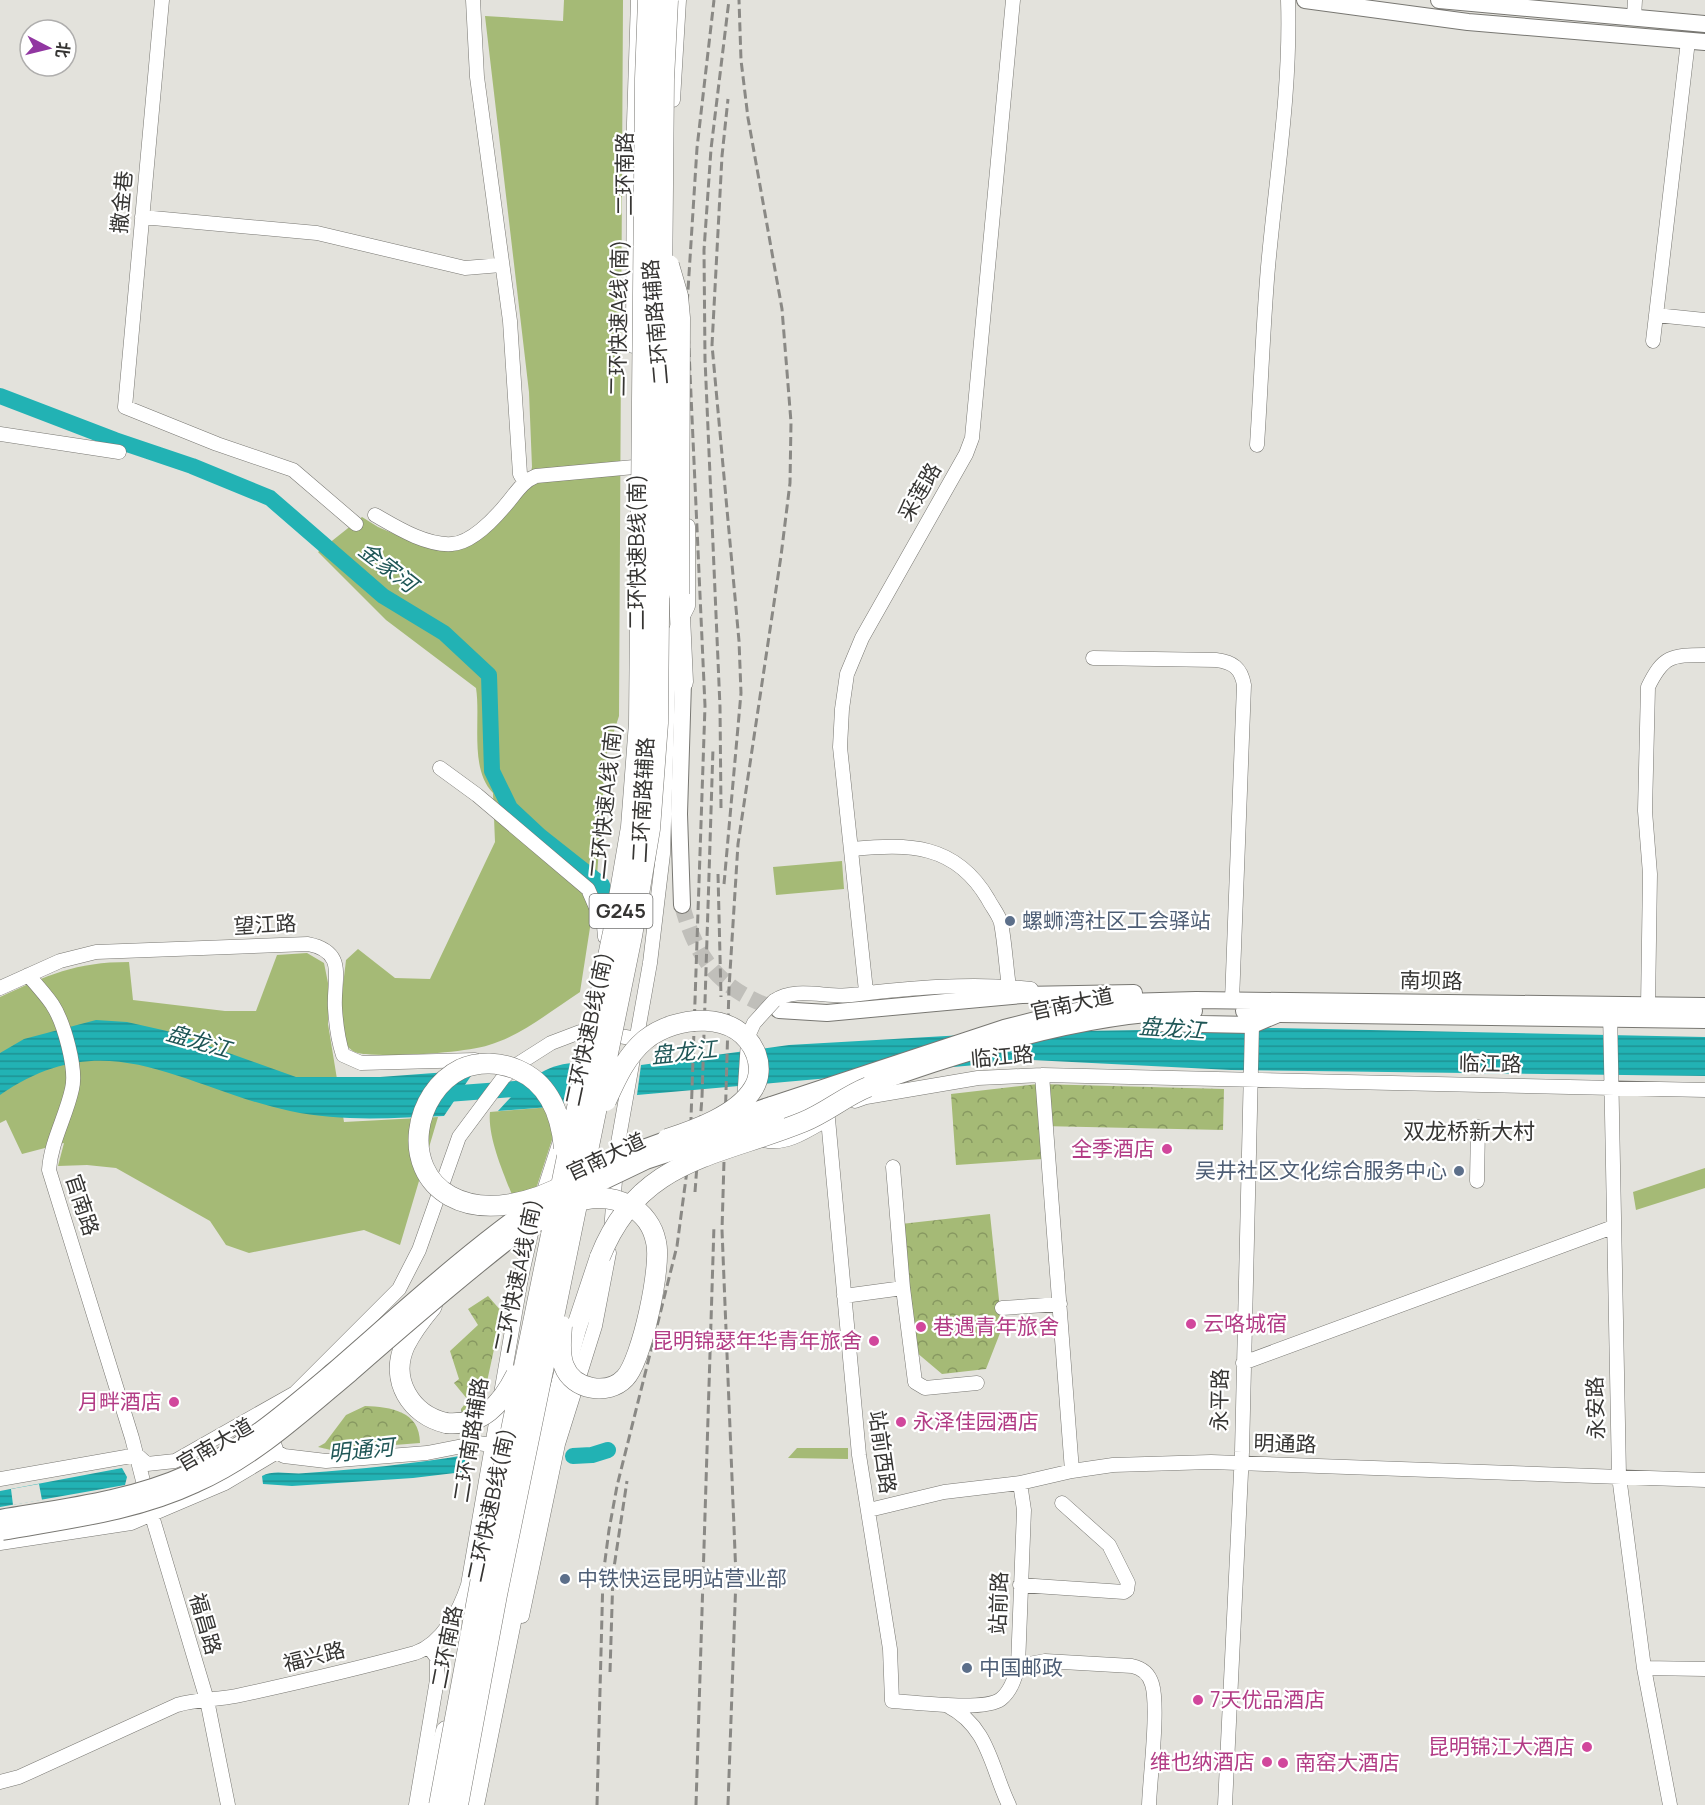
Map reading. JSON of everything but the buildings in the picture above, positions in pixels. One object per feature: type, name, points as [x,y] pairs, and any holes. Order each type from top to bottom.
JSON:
[{"type":"highway","name":"二环快速A线(南)","points":[[440,1805],[461,1679],[624,876],[636,777],[641,600],[645,87],[650,0]]},
{"type":"highway","name":"二环快速B线(南)","points":[[457,1805],[499,1585],[573,1226],[581,1175],[638,907],[654,796],[660,663],[667,0]]},
{"type":"highway","points":[[664,218],[665,245],[679,306],[679,594],[683,682]]},
{"type":"highway","points":[[559,1195],[561,1188],[562,1182],[564,1162],[562,1134],[554,1105],[539,1084],[514,1068],[491,1063],[466,1067],[444,1080],[435,1089],[422,1113],[419,1142],[426,1170],[441,1189],[450,1196],[473,1204],[499,1205],[545,1194],[560,1188],[565,1185],[571,1182],[581,1175],[603,1108],[622,1068],[644,1042],[660,1030],[689,1022],[718,1022],[740,1032],[753,1047],[758,1058],[758,1075],[752,1091],[726,1112],[667,1139]]},
{"type":"highway","points":[[474,1805],[537,1522],[538,1487],[553,1414],[579,1321],[605,1246],[619,1219],[639,1196],[679,1167],[802,1123],[868,1087]]},
{"type":"highway","points":[[517,1234],[551,1212],[592,1198],[607,1198],[627,1204],[649,1223],[656,1241],[658,1262],[646,1320],[630,1371],[623,1381],[607,1388],[581,1385],[568,1375],[563,1363],[564,1302],[573,1226]]},
{"type":"highway","points":[[458,1282],[426,1314],[411,1335],[402,1354],[400,1374],[405,1392],[415,1408],[429,1418],[446,1423],[463,1423],[494,1410],[505,1396],[520,1368],[535,1312]]},
{"type":"highway","points":[[538,1487],[554,1463]]},
{"type":"highway","points":[[424,1805],[461,1679]]},
{"type":"main road","name":"二环南路","points":[[457,1805],[631,852],[641,751],[650,0]]},
{"type":"main road","name":"二环南路","points":[[440,1805],[516,1420],[597,1033],[640,879],[655,752],[662,79],[667,0]]},
{"type":"main road","points":[[1305,0],[1468,22],[1697,42]]},
{"type":"main road","points":[[1439,0],[1705,24]]},
{"type":"main road","points":[[682,905],[679,814],[683,682]]},
{"type":"main road","points":[[777,1005],[827,1013],[1063,993],[1127,993],[1237,1006]]},
{"type":"main road","name":"官南大道","points":[[0,1531],[82,1519],[135,1506],[181,1491],[220,1472],[286,1428],[517,1234],[567,1199],[632,1167],[1017,1039],[1157,1000]]},
{"type":"main road","name":"南坝路","points":[[1157,1000],[1237,1006],[1610,1019],[1648,1006],[1705,1006]]},
{"type":"main road","name":"官南大道","points":[[0,1531],[74,1506],[138,1491],[176,1478],[220,1457],[277,1417],[501,1229],[548,1195],[581,1175],[627,1154],[1004,1029],[1068,1011],[1160,1012],[1237,1006]]},
{"type":"main road","name":"南坝路","points":[[1237,1006],[1280,1014],[1705,1020]]},
{"type":"main road","points":[[1112,1011],[1148,1023],[1252,1027],[1280,1014]]},
{"type":"main road","points":[[491,1445],[516,1420]]},
{"type":"street","name":"撒金巷","points":[[162,0],[125,407],[217,444],[293,470],[356,524]]},
{"type":"street","points":[[473,0],[477,77],[510,321],[520,474],[524,481]]},
{"type":"street","name":"二环南路辅路","points":[[429,1647],[460,1606],[468,1585],[526,1251],[597,1033],[605,937],[621,854],[631,765],[634,665],[634,150],[638,0]]},
{"type":"street","name":"二环南路辅路","points":[[482,1805],[537,1522],[564,1419],[589,1345],[600,1300],[609,1251],[618,1143],[653,936],[664,844],[669,657],[673,636],[688,606],[690,578],[683,410],[671,248],[673,109],[679,0]]},
{"type":"street","name":"采莲路","points":[[866,991],[840,747],[847,674],[884,595],[966,454],[972,438],[1013,0]]},
{"type":"street","points":[[1257,445],[1268,267],[1285,116],[1289,40],[1288,0]]},
{"type":"street","points":[[1634,17],[1635,0]]},
{"type":"street","points":[[1653,341],[1697,42]]},
{"type":"street","points":[[142,217],[317,233],[465,268],[501,265]]},
{"type":"street","points":[[1656,315],[1705,320]]},
{"type":"street","points":[[0,434],[119,452]]},
{"type":"street","points":[[375,515],[401,530],[453,544],[464,541],[496,516],[524,481],[536,476],[634,467]]},
{"type":"street","points":[[1648,1006],[1650,874],[1645,811],[1648,687],[1656,670],[1671,657],[1705,655]]},
{"type":"street","points":[[1093,658],[1216,660],[1233,664],[1242,675],[1244,685],[1237,1006]]},
{"type":"street","points":[[440,768],[477,795],[588,889],[604,926],[605,937]]},
{"type":"street","points":[[852,849],[892,845],[918,846],[935,851],[976,879],[1000,921],[1009,987]]},
{"type":"street","name":"望江路","points":[[0,988],[60,961],[96,952],[315,945],[321,947],[333,958],[337,972],[335,1006],[339,1042],[343,1055],[352,1061],[462,1059],[514,1068]]},
{"type":"street","name":"官南路","points":[[28,975],[52,1004],[62,1026],[74,1071],[73,1088],[53,1144],[49,1170],[136,1455]]},
{"type":"street","points":[[777,1005],[781,996],[798,993],[850,995],[866,991],[1009,987],[1063,993]]},
{"type":"street","name":"临江路","points":[[777,1005],[750,1030],[744,1091],[747,1126],[752,1134],[767,1141],[780,1141],[803,1133],[866,1097],[978,1078],[1042,1075],[1249,1075],[1610,1082],[1705,1090]]},
{"type":"street","name":"永安路","points":[[1610,1019],[1619,1476],[1644,1668],[1670,1805]]},
{"type":"street","name":"永平路","points":[[1225,1805],[1241,1463],[1252,1027]]},
{"type":"street","points":[[0,1479],[136,1455],[147,1464],[175,1461],[261,1415],[295,1393],[399,1289],[419,1250],[459,1137],[479,1108],[514,1068],[551,1043],[597,1033],[637,1039]]},
{"type":"street","points":[[1042,1075],[1060,1304],[1061,1354],[1072,1471]]},
{"type":"street","name":"站前西路","points":[[828,1119],[859,1455],[890,1648],[892,1701],[981,1705]]},
{"type":"street","points":[[1477,1181],[1478,1127]]},
{"type":"street","points":[[892,1167],[903,1288],[915,1382],[925,1388],[977,1383]]},
{"type":"street","points":[[1244,1363],[1613,1227]]},
{"type":"street","points":[[844,1296],[903,1288]]},
{"type":"street","points":[[1002,1308],[1060,1304]]},
{"type":"street","points":[[261,1415],[277,1452],[291,1459],[326,1461],[427,1453],[478,1443],[491,1445]]},
{"type":"street","points":[[0,1531],[87,1531],[152,1516],[225,1483],[277,1452]]},
{"type":"street","name":"福昌路","points":[[136,1455],[207,1700],[228,1805]]},
{"type":"street","name":"明通路","points":[[869,1510],[945,1492],[1020,1483],[1072,1471],[1113,1465],[1241,1463],[1705,1480]]},
{"type":"street","name":"站前路","points":[[981,1705],[999,1701],[1009,1690],[1018,1666],[1024,1510],[1020,1483]]},
{"type":"street","points":[[1020,1585],[1124,1592],[1127,1590],[1128,1583],[1109,1545],[1062,1503]]},
{"type":"street","points":[[416,1805],[437,1680],[437,1658],[429,1647]]},
{"type":"street","name":"福兴路","points":[[0,1782],[19,1777],[177,1705],[304,1682],[415,1653],[429,1647]]},
{"type":"street","points":[[1018,1666],[1045,1661],[1121,1665],[1140,1668],[1148,1674],[1154,1697],[1149,1805]]},
{"type":"street","points":[[1644,1668],[1705,1669]]},
{"type":"street","points":[[943,1703],[958,1711],[980,1733],[988,1748],[1009,1805]]},
{"type":"green space","points":[[564,0],[623,0],[619,716],[606,756],[596,889],[580,992],[524,1029],[489,1045],[428,1054],[361,1054],[353,1051],[343,1037],[341,1004],[346,960],[358,949],[395,978],[430,979],[495,842],[493,793],[481,771],[478,757],[476,688],[386,620],[318,552],[362,517],[378,527],[418,544],[446,551],[476,541],[528,487],[532,467],[529,392],[485,16],[563,21]]},
{"type":"green space","points":[[842,861],[844,889],[776,895],[773,867]]},
{"type":"green space","points":[[307,953],[324,963],[329,988],[328,1024],[344,1122],[438,1117],[400,1245],[364,1230],[249,1253],[226,1245],[210,1221],[116,1168],[87,1165],[58,1166],[64,1143],[22,1154],[6,1120],[0,1123],[0,997],[62,971],[93,964],[129,962],[133,1000],[225,1011],[256,1011],[277,955]]},
{"type":"green space","points":[[1038,1084],[1224,1089],[1223,1130],[1041,1126],[1043,1159],[956,1165],[951,1094]]},
{"type":"green space","points":[[563,1106],[536,1189],[518,1210],[495,1148],[490,1112]]},
{"type":"green space","points":[[1705,1168],[1705,1188],[1636,1210],[1633,1192]]},
{"type":"green space","points":[[990,1214],[1002,1328],[986,1369],[942,1374],[916,1352],[901,1224]]},
{"type":"green space","points":[[488,1296],[502,1312],[485,1391],[476,1412],[462,1415],[461,1409],[468,1400],[454,1383],[459,1379],[450,1351],[478,1325],[468,1309]]},
{"type":"green space","points":[[365,1406],[394,1410],[409,1417],[419,1432],[420,1443],[331,1450],[318,1447],[325,1443],[346,1415]]},
{"type":"green space","points":[[797,1448],[848,1448],[848,1459],[788,1458]]},
{"type":"water","points":[[96,1020],[127,1022],[167,1031],[296,1077],[380,1077],[475,1070],[444,1116],[328,1117],[290,1111],[251,1101],[145,1066],[111,1061],[76,1063],[39,1073],[0,1095],[0,1053],[24,1039]]},
{"type":"water","points":[[1275,1028],[1705,1037],[1705,1076],[1231,1070],[1032,1060],[637,1095],[641,1065],[789,1045],[1016,1032]]},
{"type":"water","points":[[573,1063],[563,1106],[498,1111],[522,1086],[540,1073],[550,1068]]},
{"type":"water","points":[[466,1455],[463,1472],[413,1478],[292,1486],[263,1484],[262,1476],[272,1473],[386,1466]]},
{"type":"water","points":[[122,1468],[127,1477],[125,1485],[0,1507],[0,1491]]},
{"type":"pier","points":[[39,1484],[42,1500],[13,1505],[11,1489]]},
{"type":"waterway","name":"金家河","points":[[0,396],[115,440],[192,466],[270,498],[383,596],[444,633],[489,675],[492,771],[510,808],[540,836],[602,885],[608,905]]},
{"type":"waterway","name":"盘龙江","points":[[434,1095],[568,1085]]},
{"type":"waterway","name":"明通河","points":[[573,1456],[592,1455],[608,1450]]},
{"type":"tunnel","points":[[682,905],[696,943],[715,972],[742,994],[779,1010]]},
{"type":"railway","points":[[597,1805],[603,1576],[609,1530],[617,1486],[677,1246],[690,1148],[705,706],[687,306],[697,148],[714,0]]},
{"type":"railway","points":[[721,808],[720,707],[705,359],[704,250],[711,149],[729,0]]},
{"type":"railway","points":[[728,1805],[736,1577],[722,1230],[729,988],[738,844],[781,556],[790,483],[791,422],[782,309],[748,118],[741,60],[739,0]]},
{"type":"railway","points":[[724,884],[741,693],[739,641],[712,345],[722,156],[728,99]]},
{"type":"railway","points":[[695,1192],[702,1097],[713,748]]},
{"type":"railway","points":[[718,874],[721,997]]},
{"type":"railway","points":[[696,1805],[714,1225]]},
{"type":"railway","points":[[610,1672],[613,1574],[627,1481]]},
{"type":"place","name":"螺蛳湾社区工会驿站","points":[[1010,921]]},
{"type":"place","name":"全季酒店","points":[[1167,1149]]},
{"type":"place","name":"吴井社区文化综合服务中心","points":[[1459,1171]]},
{"type":"place","name":"云咯城宿","points":[[1191,1324]]},
{"type":"place","name":"巷遇青年旅舍","points":[[921,1327]]},
{"type":"place","name":"昆明锦瑟年华青年旅舍","points":[[874,1341]]},
{"type":"place","name":"月畔酒店","points":[[174,1402]]},
{"type":"place","name":"永泽佳园酒店","points":[[901,1422]]},
{"type":"place","name":"中铁快运昆明站营业部","points":[[565,1579]]},
{"type":"place","name":"中国邮政","points":[[967,1668]]},
{"type":"place","name":"7天优品酒店","points":[[1198,1700]]},
{"type":"place","name":"昆明锦江大酒店","points":[[1587,1747]]},
{"type":"place","name":"维也纳酒店","points":[[1267,1762]]},
{"type":"place","name":"南窑大酒店","points":[[1283,1763]]},
{"type":"district","name":"双龙桥新大村","points":[[1469,1131]]}]
